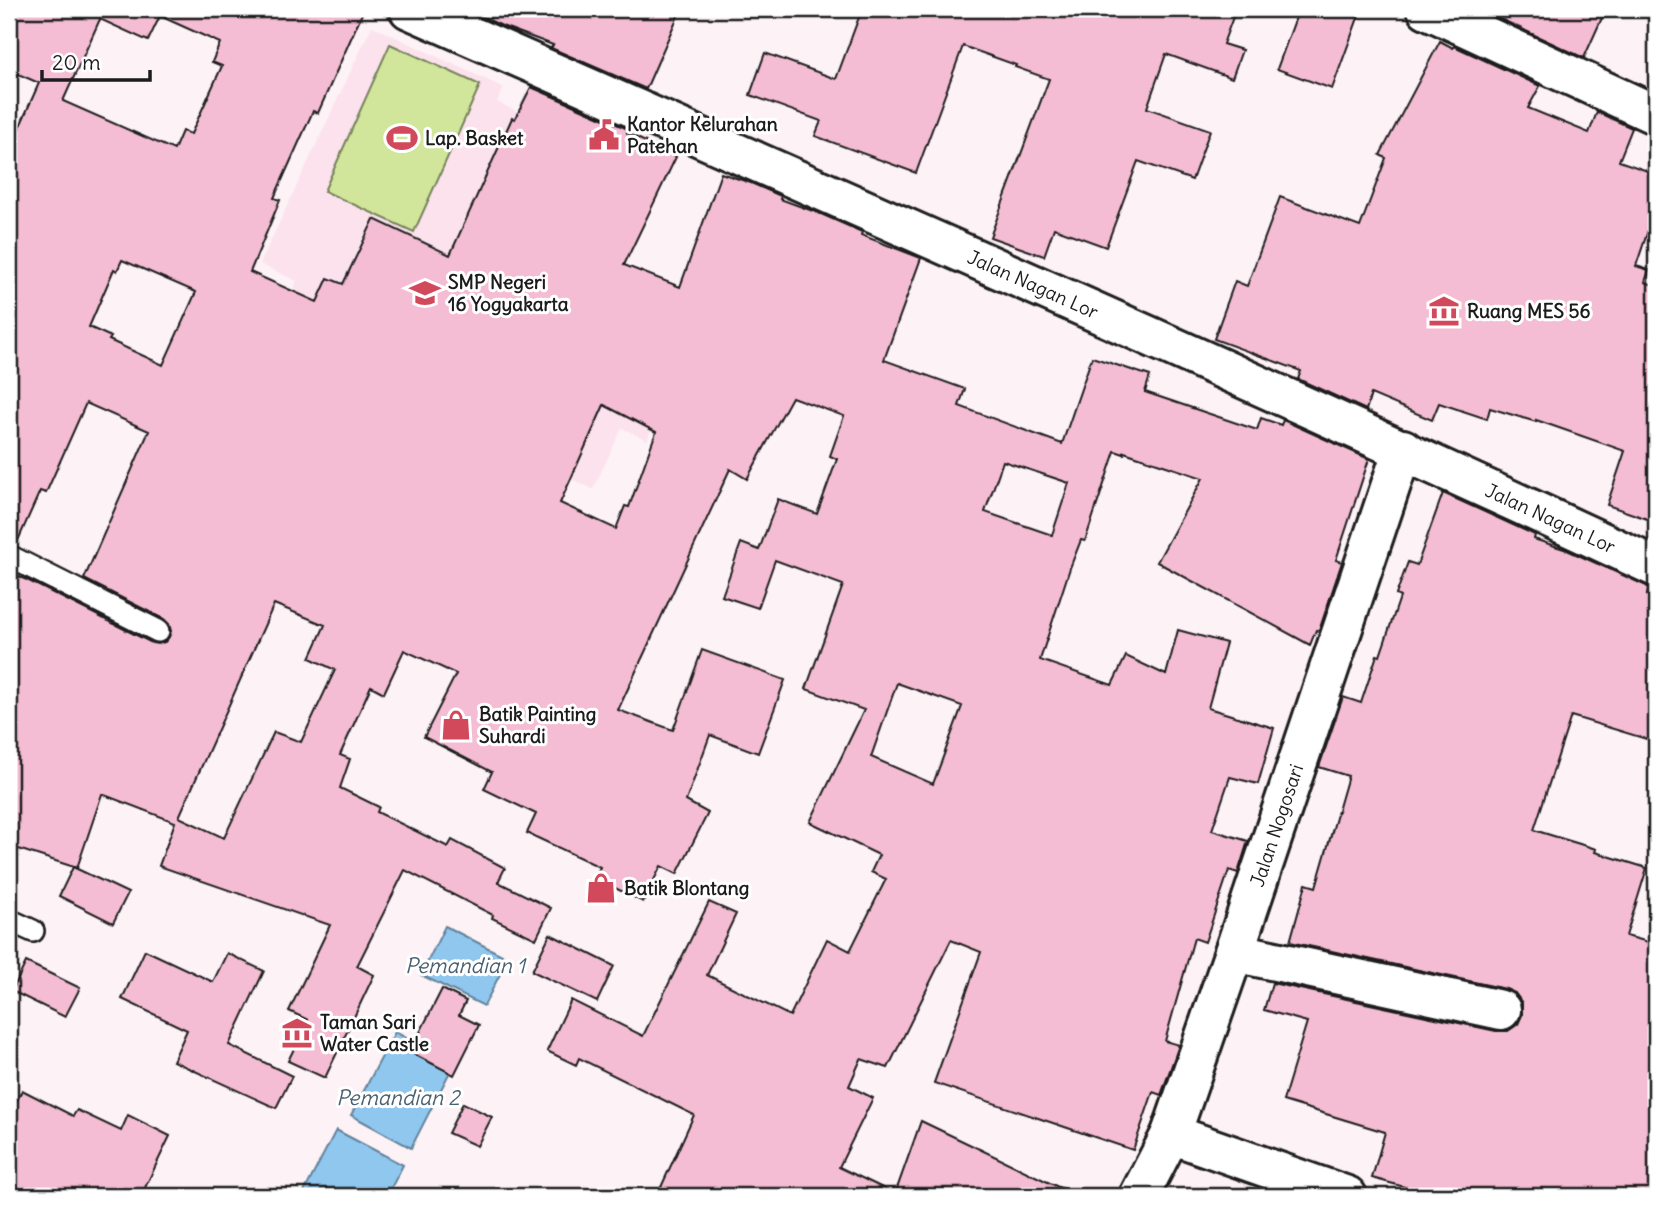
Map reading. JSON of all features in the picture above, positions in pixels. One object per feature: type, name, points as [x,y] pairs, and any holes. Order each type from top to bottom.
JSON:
[{"type":"street","name":"Jalan Nagan Lor","points":[[409,9],[1403,449],[1656,567]]},
{"type":"street","points":[[1427,9],[1656,115]]},
{"type":"street","name":"Jalan Nogosari","points":[[1139,1196],[1171,1134],[1403,449]]},
{"type":"street","points":[[1234,952],[1501,1010]]},
{"type":"street","points":[[1171,1134],[1347,1196]]},
{"type":"lane","points":[[9,556],[159,631]]},
{"type":"lane","points":[[9,920],[33,931]]},
{"type":"shaded area","name":"SMP Negeri 16 Yogyakarta","points":[[372,26],[504,88],[497,102],[622,161],[553,306],[681,366],[647,440],[622,428],[593,489],[485,439],[265,349],[297,281],[260,264]]},
{"type":"green space","name":"Lap. Basket","points":[[390,44],[480,85],[414,232],[324,191]]},
{"type":"water","name":"Pemandian 1","points":[[445,926],[508,958],[484,1006],[421,975]]},
{"type":"water","name":"Pemandian 2","points":[[395,1032],[414,1042],[410,1052],[433,1064],[455,1062],[411,1148],[351,1115]]},
{"type":"water","name":"Pemandian 2","points":[[336,1130],[403,1165],[387,1196],[302,1196]]},
{"type":"building","points":[[9,9],[364,9],[318,113],[313,111],[274,198],[280,200],[250,272],[317,302],[328,278],[343,284],[374,219],[450,255],[512,118],[515,119],[531,87],[628,129],[627,133],[676,157],[624,265],[680,287],[721,173],[751,183],[781,196],[780,199],[862,232],[861,235],[921,258],[884,360],[965,389],[959,406],[1062,444],[1092,357],[1150,376],[1145,392],[1257,430],[1261,418],[1281,425],[1283,420],[1369,459],[1336,560],[1342,562],[1319,631],[1316,630],[1310,645],[1157,562],[1203,478],[1124,452],[1115,451],[1085,541],[1081,540],[1070,568],[1040,660],[1112,685],[1126,656],[1166,675],[1178,630],[1226,643],[1208,708],[1274,728],[1258,784],[1230,777],[1212,830],[1248,841],[1238,873],[1229,870],[1205,942],[1194,938],[1165,1041],[1179,1045],[1161,1095],[1153,1092],[1133,1150],[934,1083],[981,952],[951,940],[888,1068],[861,1059],[849,1086],[873,1098],[839,1167],[895,1194],[921,1121],[1077,1196],[657,1196],[694,1115],[579,1058],[576,1065],[547,1051],[571,1000],[643,1036],[709,902],[736,914],[707,975],[790,1016],[827,939],[850,951],[886,879],[871,872],[879,855],[810,822],[864,710],[806,689],[843,585],[775,560],[758,608],[722,596],[741,543],[759,550],[778,499],[817,514],[837,459],[830,456],[844,416],[792,397],[747,479],[730,469],[618,710],[673,730],[702,650],[785,680],[758,753],[710,735],[686,801],[708,813],[677,874],[661,866],[643,902],[595,878],[600,867],[527,833],[536,814],[484,789],[492,772],[424,737],[456,674],[404,650],[384,693],[371,686],[340,755],[350,759],[340,788],[379,807],[377,812],[448,847],[452,840],[505,868],[498,882],[551,908],[536,939],[405,870],[357,966],[374,975],[325,1078],[288,1061],[308,1020],[289,1011],[330,925],[159,866],[175,822],[102,794],[77,868],[9,846],[9,573],[152,643],[165,642],[171,631],[164,619],[84,579],[149,431],[86,403],[46,493],[40,491],[16,545],[9,543],[9,151],[39,83],[9,70]],"holes":[[[160,16],[220,43],[212,62],[222,66],[191,134],[182,131],[174,150],[63,101],[100,19],[148,41]],[[122,260],[196,292],[163,365],[109,340],[111,337],[89,327],[114,269],[117,271]],[[604,405],[656,432],[629,507],[625,506],[616,529],[560,503]],[[1003,461],[1069,483],[1052,535],[985,512]],[[274,604],[325,625],[310,658],[335,670],[301,742],[274,732],[224,838],[179,817]],[[897,683],[962,706],[933,784],[871,757]]]},
{"type":"building","points":[[465,9],[681,9],[646,89],[551,48],[553,45]]},
{"type":"building","points":[[862,9],[1236,9],[1223,44],[1242,50],[1232,78],[1166,54],[1147,108],[1210,130],[1192,180],[1138,161],[1106,247],[1054,228],[1044,256],[990,237],[1049,79],[963,46],[916,173],[815,136],[821,121],[750,95],[765,53],[836,79]]},
{"type":"building","points":[[1299,9],[1342,9],[1359,15],[1332,89],[1277,69]]},
{"type":"building","points":[[1479,9],[1606,9],[1584,58]]},
{"type":"building","points":[[1440,41],[1540,86],[1528,108],[1589,133],[1597,112],[1632,128],[1619,161],[1656,174],[1656,207],[1636,266],[1649,270],[1645,282],[1656,286],[1656,522],[1607,505],[1625,451],[1536,420],[1490,408],[1487,419],[1439,403],[1432,420],[1371,394],[1366,410],[1298,379],[1301,371],[1214,339],[1235,281],[1247,286],[1280,197],[1360,227],[1386,158],[1380,155]]},
{"type":"building","points":[[1443,493],[1535,535],[1534,539],[1567,550],[1649,587],[1647,595],[1656,597],[1656,742],[1571,716],[1534,830],[1647,868],[1626,936],[1656,944],[1656,1196],[1437,1196],[1372,1178],[1385,1132],[1283,1101],[1307,1022],[1264,1010],[1272,983],[1496,1031],[1508,1031],[1518,1024],[1522,1015],[1522,1003],[1515,993],[1506,989],[1290,942],[1306,884],[1316,887],[1348,776],[1319,767],[1343,697],[1361,703],[1400,597],[1396,595],[1408,562],[1417,565]]},
{"type":"building","points":[[73,867],[128,893],[113,923],[59,896]]},
{"type":"building","points":[[550,934],[614,966],[597,1002],[532,971]]},
{"type":"building","points":[[145,950],[213,982],[227,953],[264,971],[229,1045],[292,1076],[276,1108],[173,1061],[187,1030],[122,999]]},
{"type":"building","points":[[26,962],[80,988],[65,1017],[12,991]]},
{"type":"building","points":[[442,989],[466,1001],[459,1015],[479,1025],[454,1075],[410,1052]]},
{"type":"building","points":[[22,1090],[73,1116],[77,1110],[121,1131],[128,1115],[170,1136],[141,1196],[9,1196],[9,1117]]},
{"type":"building","points":[[463,1103],[492,1117],[477,1146],[448,1133]]},
{"type":"place","name":"Kantor Kelurahan Patehan","points":[[604,135]]},
{"type":"place","name":"Lap. Basket","points":[[402,138]]},
{"type":"place","name":"SMP Negeri 16 Yogyakarta","points":[[425,293]]},
{"type":"place","name":"Ruang MES 56","points":[[1444,311]]},
{"type":"place","name":"Batik Painting Suhardi","points":[[456,725]]},
{"type":"place","name":"Batik Blontang","points":[[601,888]]},
{"type":"place","name":"Taman Sari Water Castle","points":[[297,1033]]}]
